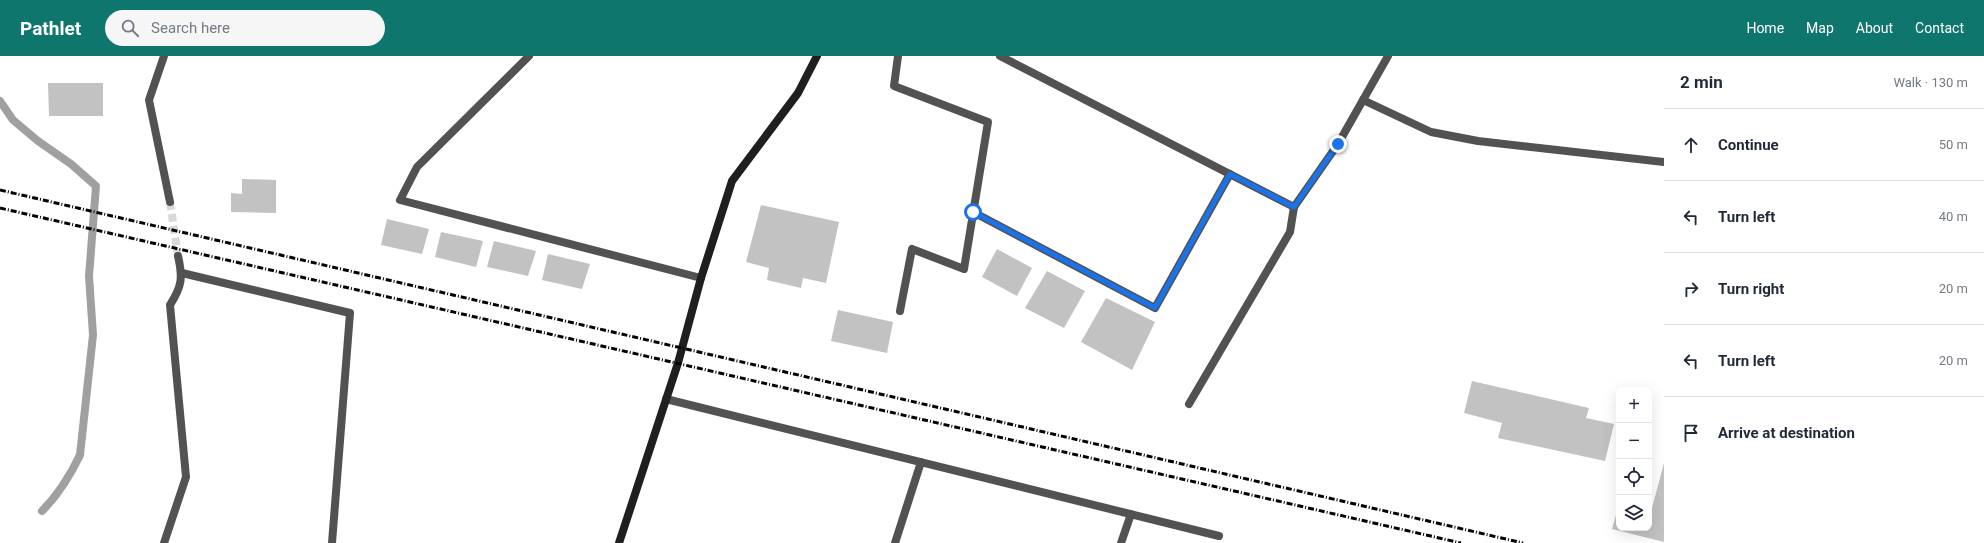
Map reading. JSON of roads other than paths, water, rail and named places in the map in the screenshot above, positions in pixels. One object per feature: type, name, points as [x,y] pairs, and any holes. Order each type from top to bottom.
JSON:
[{"type":"street","points":[[164,56],[149,100],[170,202]]},
{"type":"street","points":[[529,56],[417,167],[400,200],[701,278]]},
{"type":"street","points":[[619,543],[682,348],[701,278],[732,181],[798,93],[817,56]]},
{"type":"street","points":[[898,56],[894,86],[988,122],[964,269],[912,249],[900,311]]},
{"type":"street","points":[[1000,56],[1294,207]]},
{"type":"street","points":[[1189,404],[1290,232],[1294,207],[1338,144],[1388,56]]},
{"type":"street","points":[[1363,100],[1431,132],[1478,141],[1664,162]]},
{"type":"street","points":[[973,212],[1155,308],[1230,174]]},
{"type":"street","points":[[164,543],[186,477],[170,305],[179,290],[182,273],[178,256]]},
{"type":"street","points":[[182,273],[350,313],[332,543]]},
{"type":"street","points":[[666,399],[1219,536]]},
{"type":"street","points":[[895,543],[921,462]]},
{"type":"street","points":[[1121,543],[1131,514]]},
{"type":"waterway","points":[[0,101],[13,120],[38,141],[71,164],[96,186],[89,276],[93,335],[80,455],[64,484],[42,511]]},
{"type":"tunnel","points":[[170,202],[178,256]]},
{"type":"railway","points":[[0,190],[1523,543]]},
{"type":"railway","points":[[0,208],[1461,543]]}]
